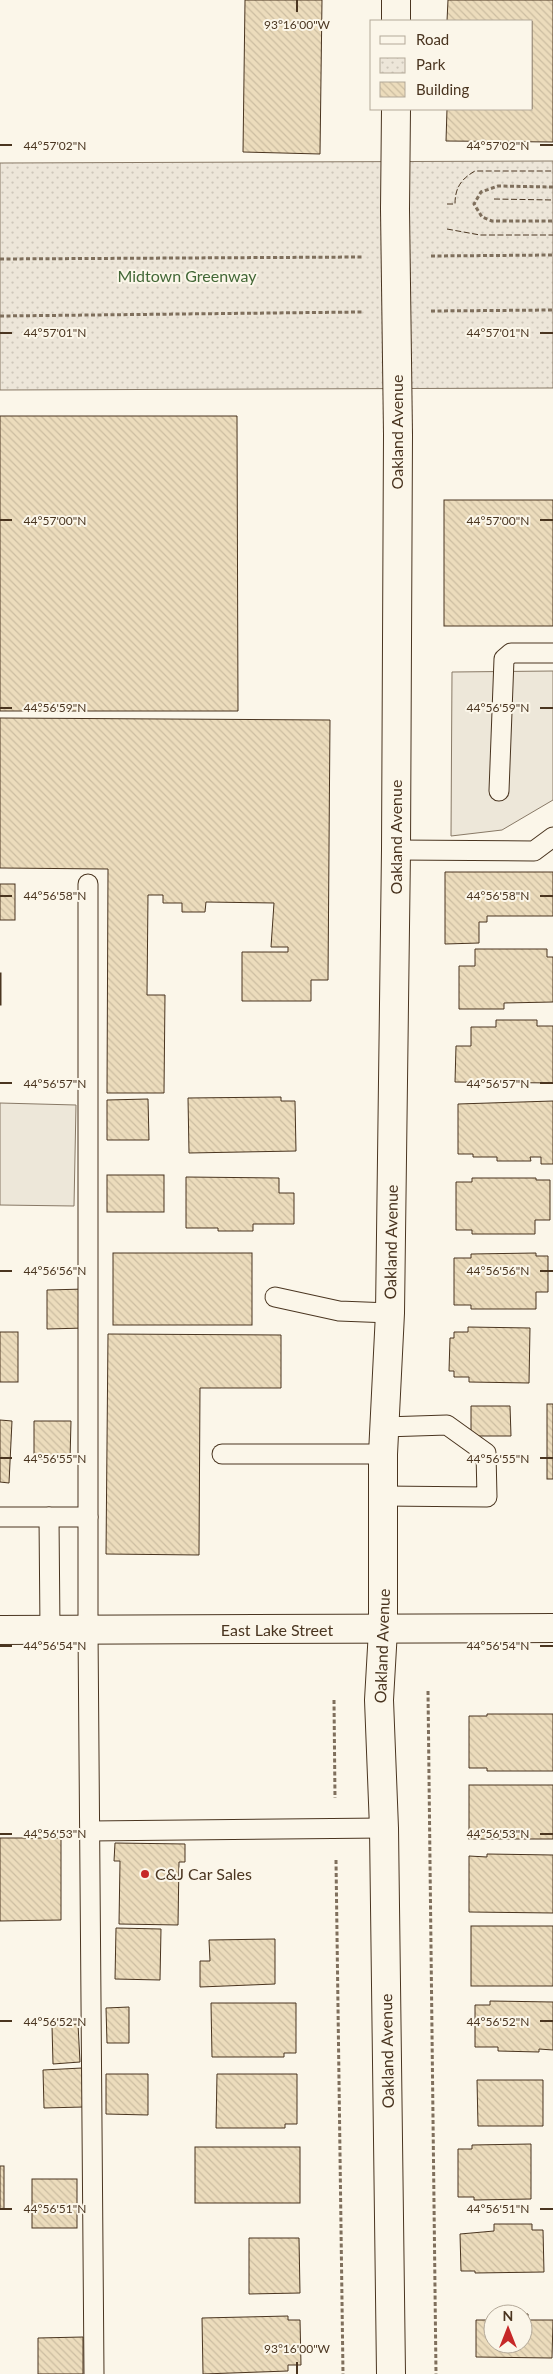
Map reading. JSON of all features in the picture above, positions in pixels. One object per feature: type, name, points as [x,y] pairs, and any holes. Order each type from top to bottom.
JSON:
[{"type":"street","points":[[396,0],[396,20]]},
{"type":"street","name":"Oakland Avenue","points":[[391,2374],[384,1828],[379,1700],[383,1630],[383,1454],[390,1313],[396,850],[398,435],[395,209],[396,110]]},
{"type":"street","name":"East Lake Street","points":[[0,1630],[553,1628]]},
{"type":"lane","points":[[500,791],[504,659],[512,653],[553,654]]},
{"type":"lane","points":[[396,850],[534,851],[553,837]]},
{"type":"lane","points":[[88,884],[88,1630],[94,2374]]},
{"type":"lane","points":[[275,1297],[339,1311],[390,1313]]},
{"type":"lane","points":[[383,1496],[487,1497],[486,1453],[447,1425],[384,1427]]},
{"type":"lane","points":[[222,1454],[383,1454]]},
{"type":"lane","points":[[49,1516],[50,1630]]},
{"type":"lane","points":[[0,1517],[88,1516]]},
{"type":"lane","points":[[90,1831],[384,1828]]},
{"type":"path","points":[[553,187],[498,186],[481,192],[474,204],[482,217],[492,221],[553,221]]},
{"type":"path","points":[[425,256],[553,256]]},
{"type":"path","points":[[0,259],[365,257]]},
{"type":"path","points":[[426,311],[553,310]]},
{"type":"path","points":[[0,316],[367,312]]},
{"type":"path","points":[[428,1692],[436,2374]]},
{"type":"path","points":[[334,1700],[343,2374]]},
{"type":"green space","name":"Midtown Greenway","points":[[553,161],[553,388],[0,390],[0,163]]},
{"type":"shaded area","points":[[553,671],[553,800],[502,830],[451,836],[452,672]]},
{"type":"shaded area","points":[[0,1103],[76,1105],[74,1206],[0,1205]]},
{"type":"building","points":[[245,0],[322,0],[320,154],[243,152]]},
{"type":"building","points":[[448,0],[553,0],[553,142],[446,141],[447,110],[533,110],[533,20],[447,20]]},
{"type":"building","points":[[0,416],[237,416],[238,711],[0,711]]},
{"type":"building","points":[[444,500],[553,500],[553,626],[444,626]]},
{"type":"building","points":[[0,718],[330,720],[328,980],[311,980],[311,1001],[242,1001],[242,952],[288,952],[288,947],[271,947],[274,903],[206,902],[205,912],[182,912],[182,903],[163,903],[163,895],[148,895],[147,995],[165,995],[164,1093],[107,1093],[108,869],[0,868]]},
{"type":"building","points":[[445,872],[553,872],[553,916],[487,916],[487,922],[479,922],[479,943],[445,944]]},
{"type":"building","points":[[0,884],[15,884],[15,920],[0,920]]},
{"type":"building","points":[[475,949],[547,949],[547,957],[553,957],[553,1002],[504,1003],[504,1009],[459,1009],[459,966],[475,966]]},
{"type":"building","points":[[1,973],[1,1005],[0,1005]]},
{"type":"building","points":[[496,1020],[537,1020],[537,1026],[553,1026],[553,1083],[455,1082],[456,1046],[471,1046],[471,1027],[496,1027]]},
{"type":"building","points":[[281,1097],[281,1101],[295,1101],[296,1151],[189,1153],[188,1098]]},
{"type":"building","points":[[148,1099],[149,1140],[107,1140],[107,1100]]},
{"type":"building","points":[[553,1101],[553,1164],[541,1164],[541,1157],[530,1157],[531,1161],[497,1161],[497,1157],[473,1157],[473,1154],[458,1154],[458,1104]]},
{"type":"building","points":[[107,1175],[164,1175],[164,1212],[107,1212]]},
{"type":"building","points":[[186,1177],[279,1178],[279,1193],[294,1193],[294,1224],[253,1224],[253,1231],[218,1231],[218,1228],[186,1228]]},
{"type":"building","points":[[472,1178],[536,1178],[536,1180],[550,1180],[550,1220],[535,1220],[535,1234],[472,1234],[472,1230],[456,1230],[456,1182],[472,1182]]},
{"type":"building","points":[[113,1253],[252,1253],[252,1325],[113,1325]]},
{"type":"building","points":[[536,1253],[536,1256],[548,1256],[548,1292],[536,1292],[536,1309],[471,1309],[471,1305],[454,1305],[454,1258],[471,1258],[471,1254]]},
{"type":"building","points":[[85,1289],[85,1328],[47,1329],[47,1290]]},
{"type":"building","points":[[468,1327],[530,1328],[529,1383],[469,1382],[469,1377],[454,1377],[454,1371],[449,1371],[450,1338],[454,1338],[454,1332],[468,1332]]},
{"type":"building","points":[[0,1332],[18,1332],[18,1382],[0,1382]]},
{"type":"building","points":[[108,1334],[281,1335],[281,1388],[200,1388],[199,1555],[106,1554]]},
{"type":"building","points":[[547,1404],[553,1404],[553,1479],[547,1479]]},
{"type":"building","points":[[471,1406],[510,1406],[511,1436],[471,1436]]},
{"type":"building","points":[[0,1420],[12,1421],[9,1483],[0,1482]]},
{"type":"building","points":[[34,1421],[71,1421],[70,1460],[34,1459]]},
{"type":"building","points":[[487,1714],[553,1714],[553,1771],[487,1771],[487,1768],[469,1768],[469,1716],[487,1716]]},
{"type":"building","points":[[469,1785],[553,1785],[553,1839],[469,1839]]},
{"type":"building","points":[[0,1838],[61,1838],[61,1920],[0,1921]]},
{"type":"building","points":[[115,1843],[185,1844],[185,1862],[179,1862],[178,1925],[119,1924],[120,1861],[114,1861]]},
{"type":"building","points":[[487,1854],[553,1855],[553,1913],[469,1912],[469,1856],[487,1857]]},
{"type":"building","points":[[471,1926],[553,1926],[553,1986],[471,1986]]},
{"type":"building","points":[[116,1928],[161,1929],[160,1980],[115,1979]]},
{"type":"building","points":[[275,1939],[275,1984],[200,1987],[200,1961],[210,1961],[209,1940]]},
{"type":"building","points":[[490,2001],[553,2002],[553,2050],[539,2049],[539,2052],[498,2051],[498,2047],[475,2047],[475,2005],[490,2005]]},
{"type":"building","points":[[211,2003],[296,2003],[296,2053],[284,2053],[284,2057],[212,2057]]},
{"type":"building","points":[[129,2007],[129,2043],[107,2043],[106,2008]]},
{"type":"building","points":[[78,2024],[80,2062],[53,2064],[52,2026]]},
{"type":"building","points":[[82,2068],[83,2107],[44,2108],[43,2070]]},
{"type":"building","points":[[106,2074],[148,2074],[148,2115],[106,2114]]},
{"type":"building","points":[[217,2074],[297,2074],[297,2124],[285,2124],[285,2128],[216,2128]]},
{"type":"building","points":[[477,2080],[543,2080],[543,2126],[478,2126]]},
{"type":"building","points":[[531,2144],[531,2199],[474,2200],[474,2197],[458,2197],[458,2149],[472,2149],[472,2145]]},
{"type":"building","points":[[195,2147],[300,2147],[300,2203],[195,2203]]},
{"type":"building","points":[[0,2166],[4,2166],[4,2209],[0,2209]]},
{"type":"building","points":[[32,2179],[77,2179],[77,2228],[32,2228]]},
{"type":"building","points":[[494,2224],[532,2224],[532,2230],[543,2230],[544,2272],[475,2273],[475,2271],[461,2271],[460,2234],[494,2231]]},
{"type":"building","points":[[249,2238],[299,2238],[300,2293],[249,2294]]},
{"type":"building","points":[[288,2316],[288,2320],[300,2320],[301,2365],[288,2365],[288,2371],[203,2374],[202,2318]]},
{"type":"building","points":[[476,2320],[483,2320],[483,2354],[533,2354],[533,2320],[553,2320],[552,2358],[476,2357]]},
{"type":"building","points":[[83,2337],[83,2374],[38,2374],[38,2338]]},
{"type":"fence","points":[[447,204],[455,204],[456,193],[460,184],[475,171],[553,171]]},
{"type":"fence","points":[[494,199],[553,200]]},
{"type":"fence","points":[[447,229],[480,235],[553,235]]},
{"type":"place","name":"C&J Car Sales","points":[[145,1874]]}]
